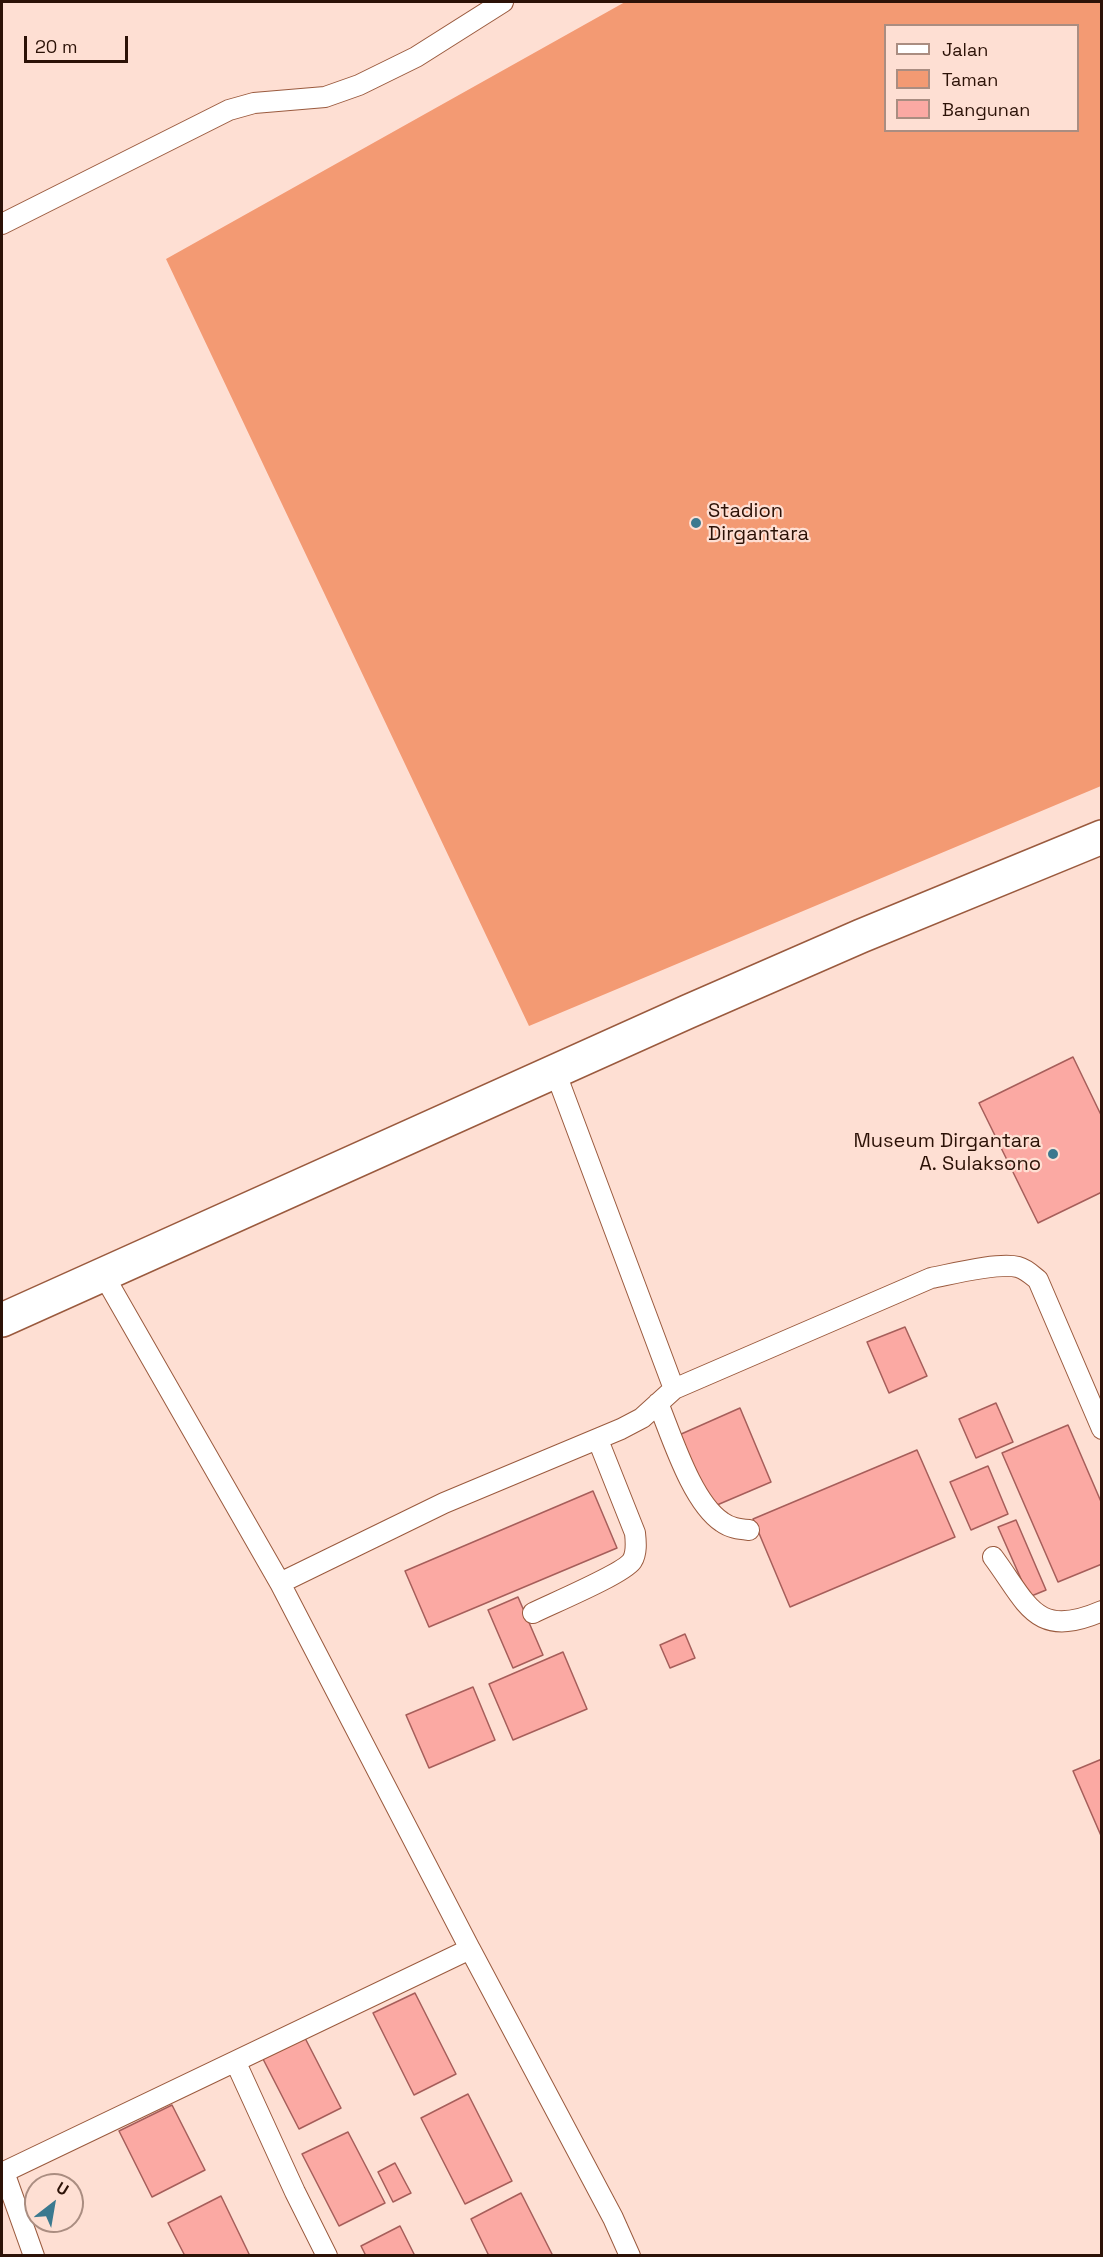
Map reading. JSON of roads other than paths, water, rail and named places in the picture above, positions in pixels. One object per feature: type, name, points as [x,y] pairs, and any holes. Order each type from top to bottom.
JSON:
[{"type":"street","points":[[2,1320],[861,936],[1101,837]]},
{"type":"lane","points":[[2,224],[228,110],[254,104],[325,97],[359,85],[416,57],[503,2]]},
{"type":"lane","points":[[555,1071],[674,1389]]},
{"type":"lane","points":[[280,1583],[444,1503],[598,1440],[642,1418],[674,1389],[931,1278],[1006,1266],[1019,1267],[1038,1280],[1101,1429]]},
{"type":"lane","points":[[104,1274],[280,1583],[613,2218],[630,2256]]},
{"type":"lane","points":[[658,1403],[683,1463],[705,1504],[722,1522],[733,1528],[749,1530]]},
{"type":"lane","points":[[533,1613],[611,1576],[632,1561],[636,1548],[635,1533],[598,1440]]},
{"type":"lane","points":[[993,1557],[1033,1612],[1045,1619],[1058,1623],[1101,1611]]},
{"type":"lane","points":[[34,2256],[3,2173],[470,1949]]},
{"type":"lane","points":[[236,2063],[327,2256]]},
{"type":"place","name":"Stadion Dirgantara","points":[[696,523]]},
{"type":"place","name":"Museum Dirgantara A. Sulaksono","points":[[1053,1154]]}]
